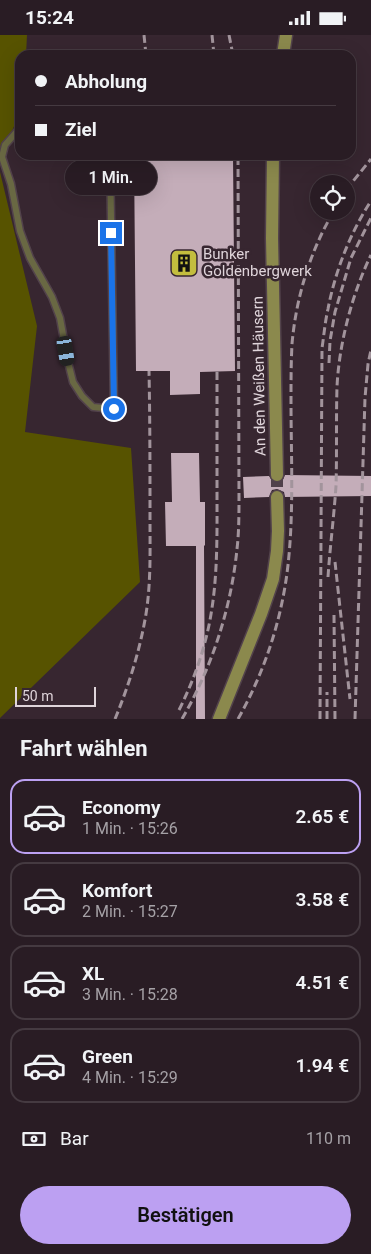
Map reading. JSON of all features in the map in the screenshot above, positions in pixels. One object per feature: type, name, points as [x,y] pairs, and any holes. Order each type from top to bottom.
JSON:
[{"type":"street","points":[[284,50],[286,35]]},
{"type":"street","name":"An den Weißen Häusern","points":[[273,160],[272,238],[276,475]]},
{"type":"street","points":[[219,719],[262,614],[273,579],[278,545],[277,497]]},
{"type":"lane","points":[[15,133],[4,145],[1,157],[11,184],[20,231],[30,258],[52,297],[60,318],[68,362],[74,382],[82,396],[93,407],[114,409],[110,160]]},
{"type":"shaded area","points":[[0,35],[27,35],[26,50],[15,50],[15,124],[0,162]]},
{"type":"shaded area","points":[[0,172],[37,326],[25,432],[131,448],[140,582],[0,718]]},
{"type":"building","name":"Bunker Goldenbergwerk","points":[[134,160],[233,160],[235,371],[200,372],[200,394],[170,395],[170,371],[136,371]]},
{"type":"building","points":[[171,453],[199,453],[200,502],[205,502],[205,719],[196,719],[196,546],[166,546],[165,502],[172,502]]},
{"type":"building","points":[[285,475],[371,476],[371,496],[285,497],[284,492],[277,489],[272,490],[269,497],[244,498],[243,477],[269,476],[273,482],[278,483],[282,482]]},
{"type":"tunnel","points":[[277,475],[277,497]]},
{"type":"railway","points":[[144,35],[146,50]]},
{"type":"railway","points":[[212,35],[214,50]]},
{"type":"railway","points":[[229,35],[232,50]]},
{"type":"railway","points":[[355,179],[371,159]]},
{"type":"railway","points":[[182,719],[202,679],[218,637],[230,594],[238,543],[238,160]]},
{"type":"railway","points":[[320,719],[322,348],[327,314],[339,267],[356,226],[371,201]]},
{"type":"railway","points":[[329,363],[330,341],[335,312],[351,258],[371,218]]},
{"type":"railway","points":[[238,719],[248,701],[271,644],[285,585],[291,524],[291,373],[294,327],[301,292],[311,259],[329,220]]},
{"type":"railway","points":[[328,577],[336,486],[337,387],[340,354],[352,303],[371,255]]},
{"type":"railway","points":[[355,719],[365,398],[371,350]]},
{"type":"railway","points":[[115,719],[137,654],[148,602],[150,555],[149,371]]},
{"type":"railway","points":[[179,710],[205,644],[216,572],[217,371]]},
{"type":"railway","points":[[335,562],[350,699]]},
{"type":"railway","points":[[334,615],[335,719]]},
{"type":"railway","points":[[327,692],[327,719]]},
{"type":"place","name":"Bunker Goldenbergwerk","points":[[184,263]]},
{"type":"route","points":[[111,233],[114,409]]}]
